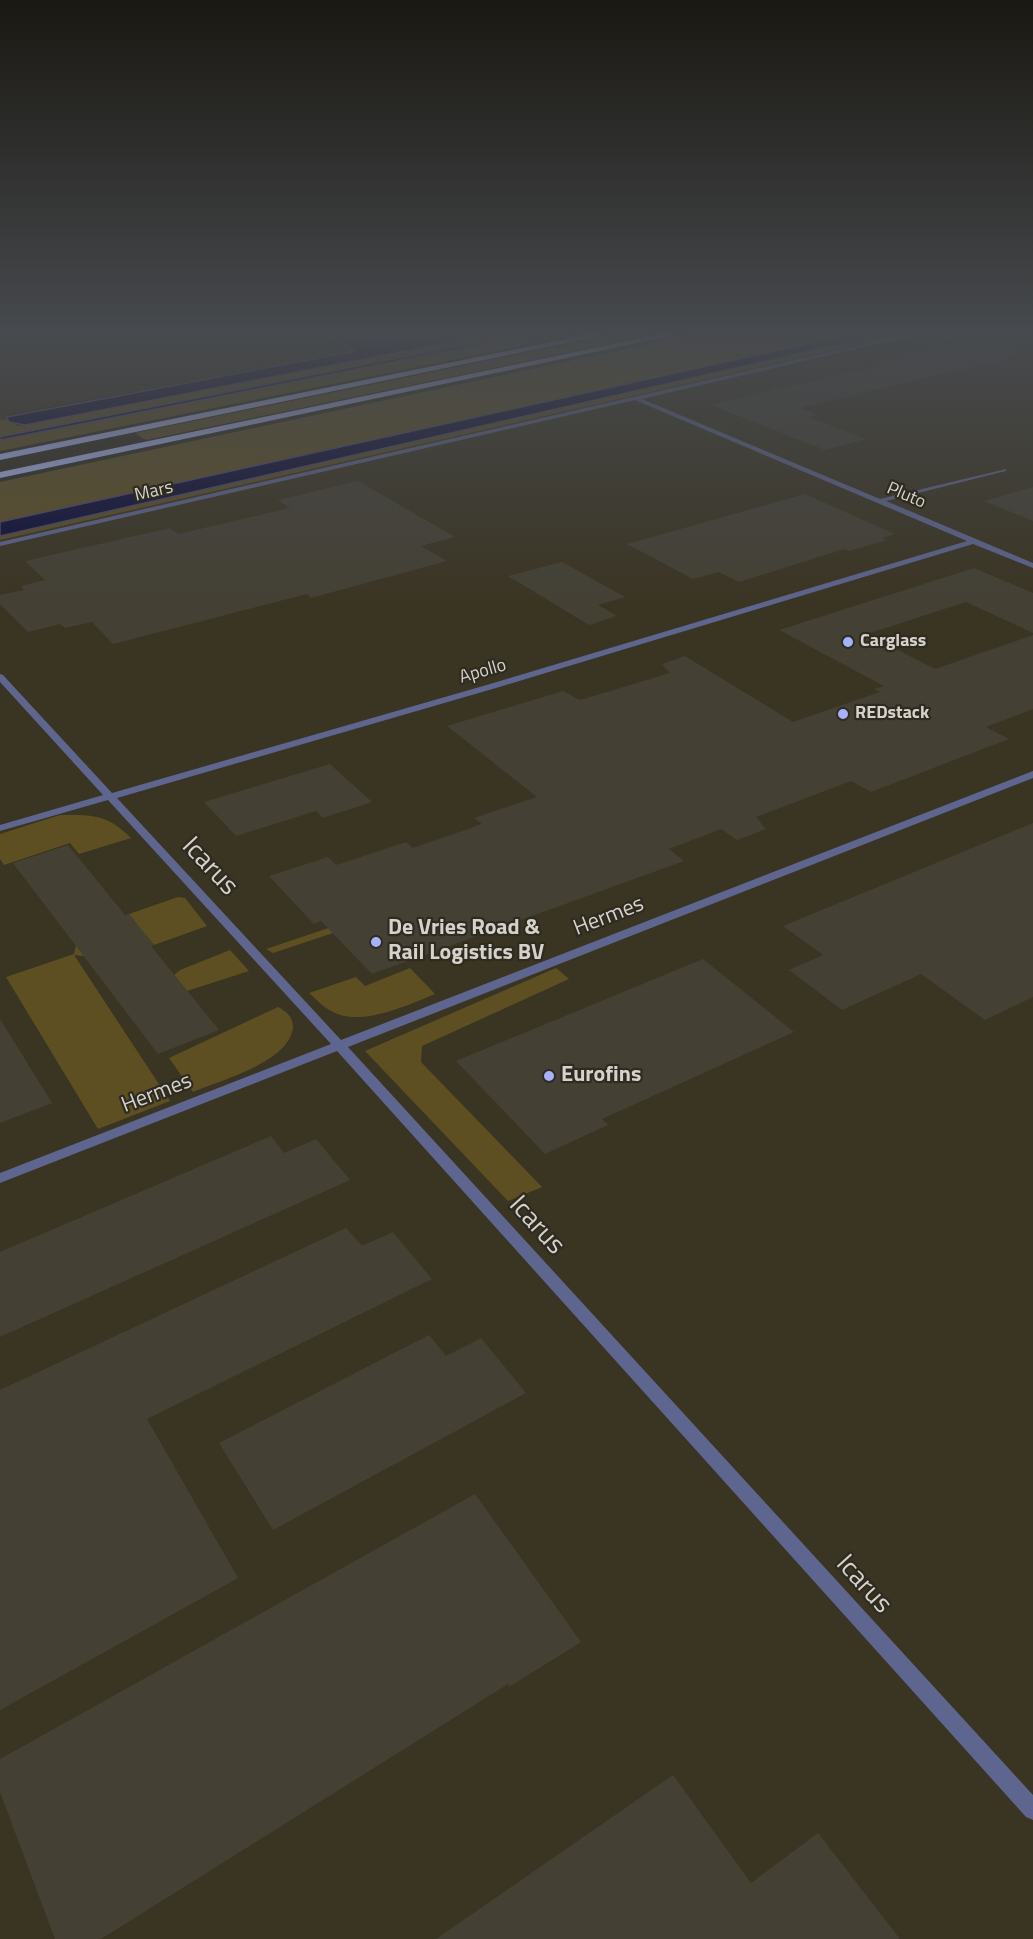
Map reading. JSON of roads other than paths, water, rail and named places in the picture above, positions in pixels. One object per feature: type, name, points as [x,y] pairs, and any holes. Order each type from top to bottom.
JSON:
[{"type":"highway","points":[[0,457],[156,425]]},
{"type":"highway","points":[[0,475],[237,425]]},
{"type":"street","name":"Mars","points":[[0,544],[515,425]]},
{"type":"street","name":"Pluto","points":[[700,425],[1033,566]]},
{"type":"street","points":[[879,501],[1004,470]]},
{"type":"street","name":"Apollo","points":[[0,828],[493,686],[974,541]]},
{"type":"street","name":"Icarus","points":[[0,677],[339,1045],[1033,1810]]},
{"type":"street","name":"Hermes","points":[[0,1178],[1033,774]]},
{"type":"place","name":"Carglass","points":[[848,642]]},
{"type":"place","name":"REDstack","points":[[843,714]]},
{"type":"place","name":"De Vries Road & Rail Logistics BV","points":[[376,942]]},
{"type":"place","name":"Eurofins","points":[[549,1076]]}]
